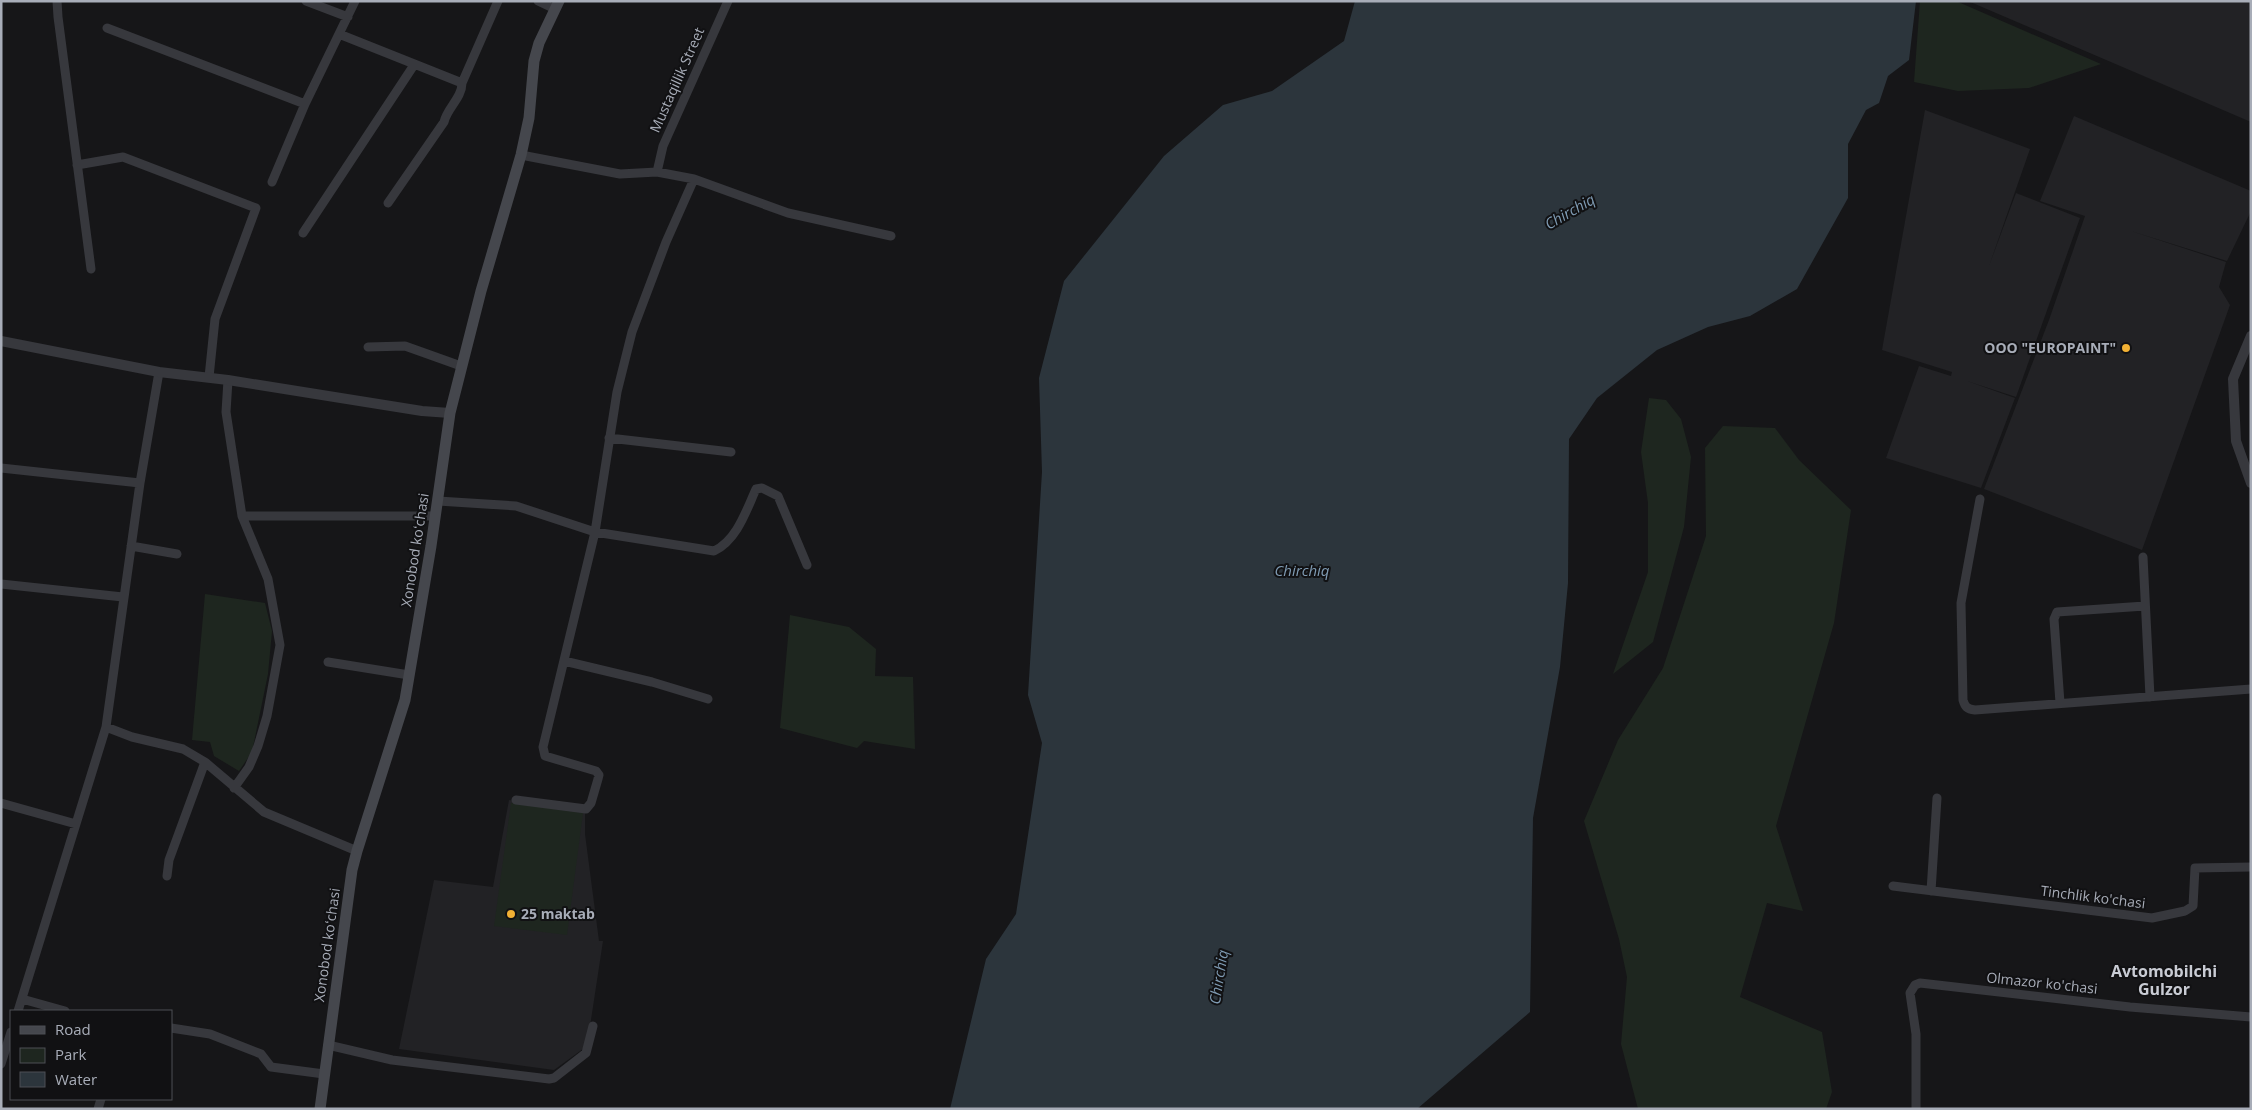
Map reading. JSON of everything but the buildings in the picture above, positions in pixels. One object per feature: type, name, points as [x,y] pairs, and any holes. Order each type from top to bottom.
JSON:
[{"type":"main road","name":"Xonobod koʻchasi","points":[[320,1109],[349,892],[357,851],[405,700],[436,516],[450,413],[461,366],[521,155],[529,118],[534,61],[539,43],[557,5]]},
{"type":"street","points":[[58,1],[91,269]]},
{"type":"street","points":[[306,1],[348,17]]},
{"type":"street","points":[[272,182],[305,104],[355,1]]},
{"type":"street","points":[[388,203],[444,122],[462,90],[462,83],[498,1]]},
{"type":"street","points":[[538,1],[557,5]]},
{"type":"street","name":"Mustaqillik Street","points":[[657,172],[663,146],[728,1]]},
{"type":"street","points":[[107,28],[305,104]]},
{"type":"street","points":[[339,34],[462,83]]},
{"type":"street","points":[[303,233],[414,65]]},
{"type":"street","points":[[521,155],[620,174],[657,172],[694,179],[788,213],[891,236]]},
{"type":"street","points":[[77,165],[123,157],[256,208],[215,319],[209,377]]},
{"type":"street","points":[[516,800],[586,809],[598,779],[598,773],[550,759],[543,752],[595,532],[617,392],[632,332],[666,242],[694,179]]},
{"type":"street","points":[[2251,336],[2233,379],[2236,441],[2251,483]]},
{"type":"street","points":[[1,341],[159,372],[209,377],[422,411],[450,413]]},
{"type":"street","points":[[368,346],[404,346],[461,366]]},
{"type":"street","points":[[18,1010],[106,727],[140,483],[159,372]]},
{"type":"street","points":[[228,380],[226,412],[242,516],[268,579],[280,645],[267,716],[258,746],[249,767],[234,788]]},
{"type":"street","points":[[609,438],[731,452]]},
{"type":"street","points":[[1,468],[140,483]]},
{"type":"street","points":[[438,501],[516,506],[595,532],[714,552],[737,530],[756,489],[762,488],[778,496],[807,565]]},
{"type":"street","points":[[1980,499],[1961,603],[1964,705],[1968,709],[2251,689]]},
{"type":"street","points":[[242,516],[436,516]]},
{"type":"street","points":[[131,546],[178,554]]},
{"type":"street","points":[[2143,557],[2150,697]]},
{"type":"street","points":[[1,584],[123,597]]},
{"type":"street","points":[[2060,703],[2055,615],[2062,610],[2145,606]]},
{"type":"street","points":[[564,661],[652,682],[708,699]]},
{"type":"street","points":[[328,662],[409,675]]},
{"type":"street","points":[[106,727],[132,737],[183,749],[205,762],[264,812],[357,851]]},
{"type":"street","points":[[167,876],[169,860],[205,762]]},
{"type":"street","points":[[1931,891],[1937,798]]},
{"type":"street","points":[[1,803],[76,824]]},
{"type":"street","name":"Tinchlik ko'chasi","points":[[1893,886],[2152,918],[2186,911],[2193,906],[2195,868],[2251,867]]},
{"type":"street","name":"Olmazor ko'chasi","points":[[1916,1109],[1916,1034],[1910,993],[1915,985],[1920,983],[2130,1007],[2251,1017]]},
{"type":"street","points":[[22,999],[61,1010]]},
{"type":"street","points":[[328,1045],[392,1060],[549,1079],[559,1075],[586,1053],[593,1026]]},
{"type":"street","points":[[172,1028],[210,1034],[261,1054],[271,1067],[324,1074]]},
{"type":"street","points":[[1,1064],[10,1035]]},
{"type":"shaded area","points":[[1968,1],[2251,1],[2251,122]]},
{"type":"shaded area","points":[[1925,110],[2030,149],[1989,266],[2016,193],[2080,218],[2016,397],[1967,381],[2015,398],[1981,488],[1886,458],[1919,366],[1951,376],[1952,372],[1882,350]]},
{"type":"shaded area","points":[[2074,116],[2251,191],[2251,211],[2227,261],[2131,231],[2226,262],[2219,287],[2230,305],[2142,550],[1984,489],[2049,320],[2085,216],[2040,201]]},
{"type":"shaded area","name":"25 maktab","points":[[509,800],[585,811],[585,834],[599,941],[603,941],[587,1046],[554,1070],[399,1049],[434,880],[493,887]]},
{"type":"green space","points":[[1920,1],[1956,1],[2101,64],[2029,88],[1958,91],[1914,82]]},
{"type":"green space","points":[[1649,398],[1666,400],[1681,419],[1691,457],[1684,527],[1653,642],[1613,674],[1648,572],[1648,503],[1641,452]]},
{"type":"green space","points":[[1723,426],[1775,428],[1799,460],[1851,510],[1834,623],[1776,826],[1803,911],[1767,903],[1740,997],[1822,1032],[1832,1092],[1826,1109],[1638,1109],[1621,1044],[1627,977],[1619,939],[1584,821],[1618,740],[1663,668],[1706,536],[1705,448]]},
{"type":"green space","points":[[205,594],[265,603],[272,631],[268,674],[252,752],[239,771],[214,756],[210,742],[192,740]]},
{"type":"green space","points":[[790,615],[849,627],[876,649],[875,676],[913,677],[915,749],[864,741],[857,748],[780,728]]},
{"type":"green space","points":[[511,803],[583,813],[567,935],[494,926]]},
{"type":"water","name":"Chirchiq","points":[[1355,1],[1916,1],[1909,60],[1888,76],[1879,103],[1866,110],[1848,144],[1848,198],[1797,289],[1750,316],[1708,327],[1657,350],[1597,398],[1569,439],[1568,583],[1560,667],[1533,818],[1530,1012],[1417,1109],[950,1109],[986,959],[1016,914],[1042,743],[1028,695],[1042,472],[1039,378],[1064,281],[1164,156],[1223,105],[1272,91],[1344,41]]},
{"type":"place","name":"OOO \"EUROPAINT\"","points":[[2126,348]]},
{"type":"place","name":"25 maktab","points":[[511,914]]},
{"type":"district","name":"Avtomobilchi Gulzor","points":[[2164,980]]}]
